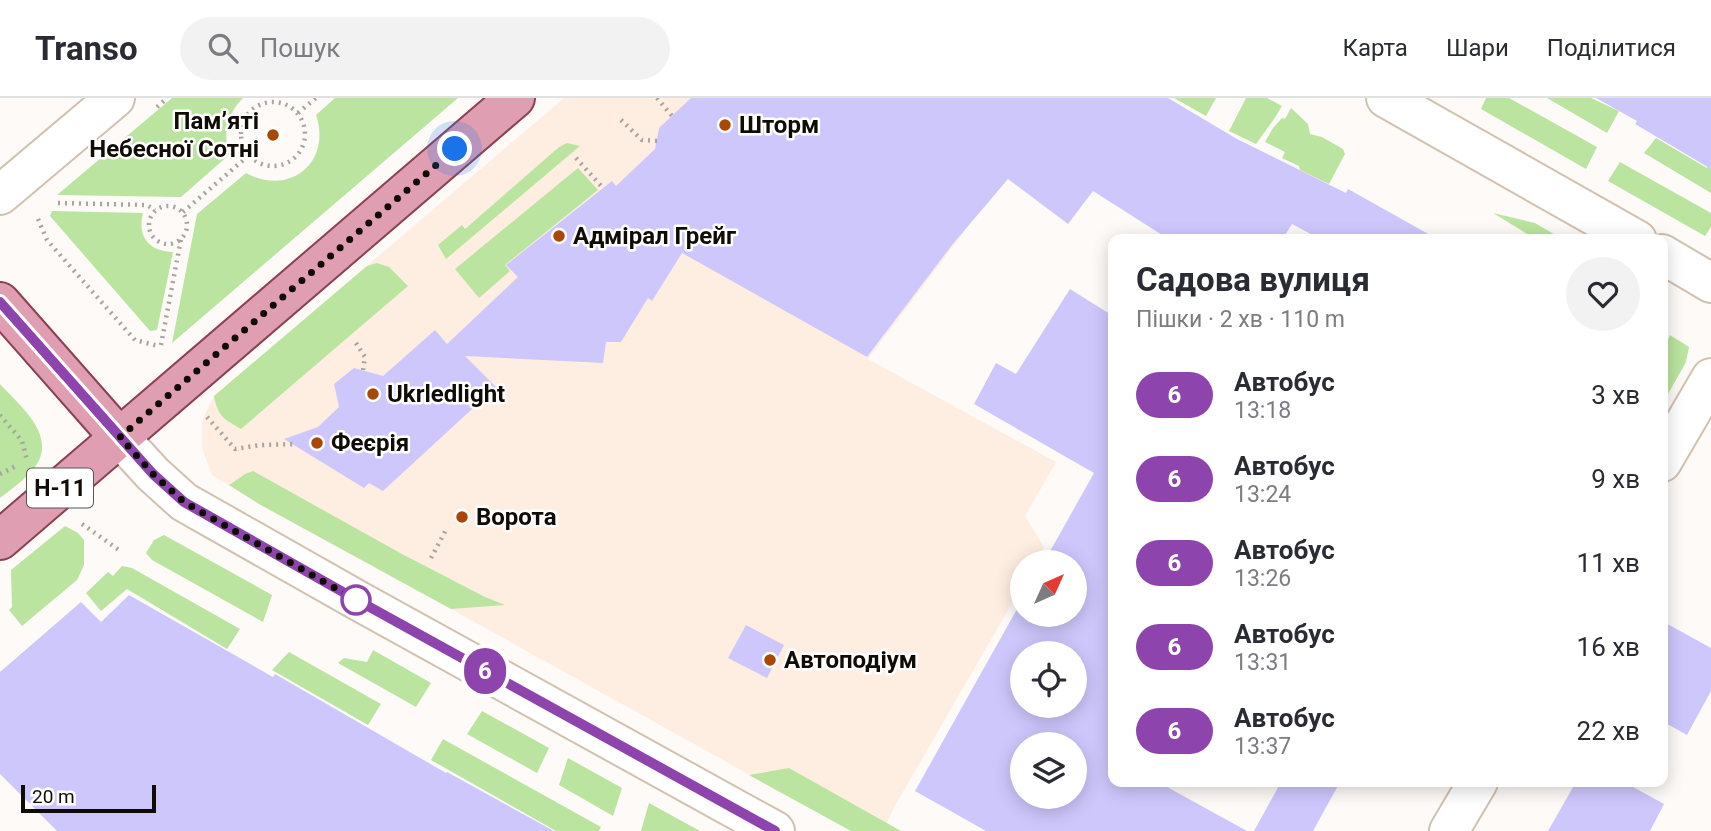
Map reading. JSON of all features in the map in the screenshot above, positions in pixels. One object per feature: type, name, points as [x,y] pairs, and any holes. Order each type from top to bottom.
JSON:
[{"type":"main road","name":"Н-11","points":[[0,540],[515,98]]},
{"type":"main road","points":[[0,302],[120,437]]},
{"type":"street","points":[[0,195],[115,98]]},
{"type":"street","points":[[1386,98],[1626,234]]},
{"type":"street","points":[[1668,258],[1711,283]]},
{"type":"street","points":[[1668,452],[1711,378]]},
{"type":"street","points":[[120,437],[153,474],[184,502],[775,831]]},
{"type":"street","points":[[1450,831],[1475,787]]},
{"type":"path","points":[[298,113],[316,98]]},
{"type":"path","points":[[657,98],[672,116]]},
{"type":"path","points":[[275,102],[288,105],[298,113],[304,124],[305,137],[302,149],[294,159],[284,165],[271,167],[259,164],[249,156],[242,145],[240,132],[243,120],[251,109],[262,103],[275,102]]},
{"type":"path","points":[[621,120],[642,140],[659,141]]},
{"type":"path","points":[[183,212],[249,156]]},
{"type":"path","points":[[576,158],[603,188]]},
{"type":"path","points":[[55,202],[147,205],[155,210]]},
{"type":"path","points":[[169,205],[183,212],[188,226],[181,239],[175,244],[167,245],[153,238],[148,224],[155,210],[169,205]]},
{"type":"path","points":[[40,210],[37,218],[47,240],[135,340],[160,347],[173,346]]},
{"type":"path","points":[[356,343],[365,357],[363,370]]},
{"type":"path","points":[[0,415],[22,441],[27,460],[0,474]]},
{"type":"path","points":[[235,449],[297,444]]},
{"type":"path","points":[[431,558],[447,528]]},
{"type":"shaded area","points":[[564,98],[817,98],[832,115],[964,232],[868,359],[1056,462],[1025,516],[1044,547],[1042,550],[1010,550],[1010,607],[883,831],[851,831],[259,504],[212,475],[202,448],[202,423],[214,396]]},
{"type":"green space","points":[[172,98],[243,98],[233,111],[226,131],[230,154],[181,197],[57,195]]},
{"type":"green space","points":[[335,98],[458,98],[172,343],[197,214],[246,173],[278,181],[292,178],[304,171],[318,147],[316,115]]},
{"type":"green space","points":[[1174,98],[1216,98],[1206,116]]},
{"type":"green space","points":[[1246,98],[1267,98],[1282,106],[1256,144],[1229,131]]},
{"type":"green space","points":[[1486,98],[1509,98],[1597,147],[1586,169],[1481,109]]},
{"type":"green space","points":[[1547,98],[1591,98],[1619,111],[1607,133]]},
{"type":"green space","points":[[1291,108],[1308,124],[1310,134],[1322,137],[1343,149],[1345,154],[1329,184],[1300,170],[1299,166],[1282,158],[1285,152],[1265,142],[1273,128],[1282,118],[1285,119]]},
{"type":"green space","points":[[1656,138],[1707,168],[1711,162],[1711,193],[1644,153]]},
{"type":"green space","points":[[567,143],[580,146],[446,259],[438,245],[462,225],[465,229]]},
{"type":"green space","points":[[1620,162],[1711,213],[1711,227],[1705,236],[1608,181]]},
{"type":"green space","points":[[578,168],[598,190],[505,265],[510,271],[479,298],[455,269]]},
{"type":"green space","points":[[52,211],[143,213],[142,229],[147,241],[157,249],[173,252],[157,330],[150,331],[50,216]]},
{"type":"green space","points":[[1493,213],[1535,223],[1554,234],[1527,234]]},
{"type":"green space","points":[[377,263],[389,267],[408,286],[241,429],[223,417],[214,396],[367,266]]},
{"type":"green space","points":[[1670,335],[1689,347],[1686,362],[1668,394]]},
{"type":"green space","points":[[0,384],[36,426],[42,449],[29,474],[0,498]]},
{"type":"green space","points":[[253,471],[402,554],[505,605],[451,609],[229,485]]},
{"type":"green space","points":[[65,526],[84,540],[84,565],[77,580],[22,626],[9,610],[12,607],[11,570]]},
{"type":"green space","points":[[164,535],[272,595],[263,622],[152,560],[146,553],[154,540]]},
{"type":"green space","points":[[122,566],[132,568],[240,629],[227,649],[127,589],[101,611],[86,593],[108,572],[113,576]]},
{"type":"green space","points":[[373,650],[431,683],[416,707],[338,663],[344,658],[367,662]]},
{"type":"green space","points":[[289,652],[381,704],[368,725],[272,670]]},
{"type":"green space","points":[[482,711],[549,748],[537,773],[467,734]]},
{"type":"green space","points":[[443,739],[601,827],[599,831],[556,831],[431,760]]},
{"type":"green space","points":[[568,758],[622,788],[613,816],[559,785]]},
{"type":"green space","points":[[789,768],[901,831],[851,831],[749,775]]},
{"type":"green space","points":[[649,803],[700,831],[641,831]]},
{"type":"building","points":[[691,98],[1168,98],[1237,139],[1346,193],[1348,189],[1428,234],[1311,234],[1292,224],[1286,234],[1161,234],[1093,191],[1068,224],[1008,179],[952,245],[867,357],[682,253],[652,301],[648,298],[621,342],[606,342],[603,363],[465,356],[496,387],[383,491],[369,483],[364,488],[284,439],[318,427],[339,407],[334,384],[354,368],[383,376],[435,330],[447,344],[518,277],[506,265],[612,181],[616,186],[655,149],[659,128]]},
{"type":"building","points":[[1596,98],[1711,98],[1711,169],[1635,124],[1637,121]]},
{"type":"building","points":[[1070,289],[1108,313],[1108,787],[1167,787],[1247,831],[986,831],[915,791],[1010,621],[1010,627],[1087,627],[1087,550],[1051,550],[1094,473],[974,404],[996,363],[1016,374]]},
{"type":"building","points":[[129,595],[554,831],[57,831],[0,774],[0,672],[81,602],[101,622]]},
{"type":"building","points":[[1668,624],[1711,648],[1711,691],[1687,735],[1668,724]]},
{"type":"building","points":[[746,625],[784,645],[767,678],[728,658]]},
{"type":"building","points":[[1278,787],[1337,787],[1313,831],[1254,831]]},
{"type":"building","points":[[1573,787],[1633,787],[1664,804],[1650,831],[1548,831]]},
{"type":"bus line","name":"6","points":[[0,302],[153,474],[184,502],[775,831]]},
{"type":"place","name":"Шторм","points":[[725,125]]},
{"type":"place","name":"Пам’яті Небесної Сотні","points":[[273,135]]},
{"type":"place","name":"Адмірал Грейг","points":[[559,236]]},
{"type":"place","name":"Ukrledlight","points":[[373,394]]},
{"type":"place","name":"Феєрія","points":[[317,443]]},
{"type":"place","name":"Ворота","points":[[462,517]]},
{"type":"place","name":"Автоподіум","points":[[770,660]]},
{"type":"route","points":[[356,600],[184,502],[153,474],[120,437],[455,149]]}]
